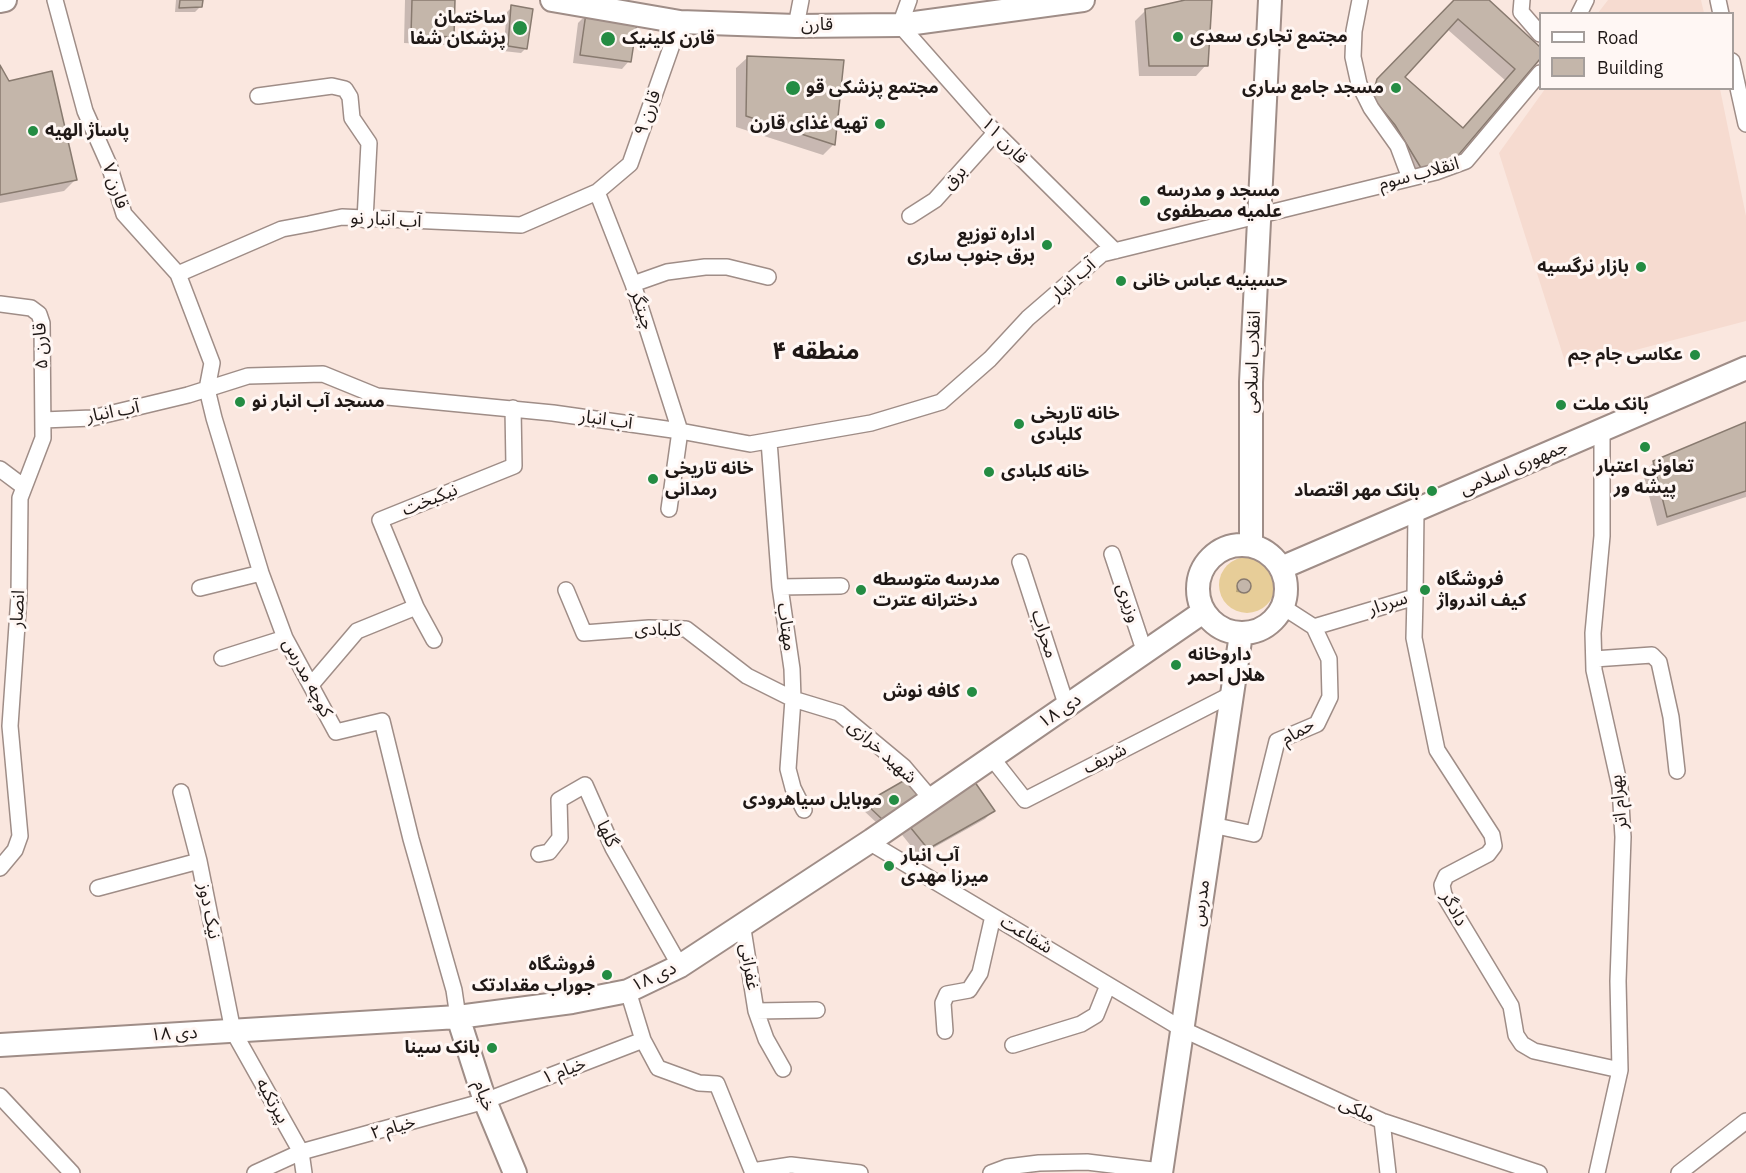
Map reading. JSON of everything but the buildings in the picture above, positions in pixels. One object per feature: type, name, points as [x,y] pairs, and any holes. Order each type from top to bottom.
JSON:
[{"type":"main road","points":[[0,1],[4,0]]},
{"type":"main road","name":"قارن","points":[[552,0],[628,7],[680,22],[796,26],[900,25],[1083,0]]},
{"type":"main road","name":"انقلاب اسلامی","points":[[1251,545],[1251,382],[1270,0]]},
{"type":"main road","name":"جمهوری اسلامی","points":[[1281,568],[1746,368]]},
{"type":"main road","points":[[1251,545],[1269,553],[1281,568],[1286,581],[1283,607],[1266,627],[1241,634],[1226,631],[1213,623],[1203,612],[1199,603],[1198,582],[1205,563],[1212,556],[1230,546],[1251,545]]},
{"type":"main road","name":"۱۸ دی","points":[[0,1045],[458,1017],[572,1002],[628,991],[680,966],[742,923],[869,842],[1203,612]]},
{"type":"main road","name":"مدرس","points":[[1161,1172],[1241,634]]},
{"type":"main road","name":"خیام","points":[[458,1017],[485,1101],[515,1173]]},
{"type":"street","name":"قارن ٧","points":[[55,0],[85,111],[109,165],[124,214],[178,274],[212,363],[207,389]]},
{"type":"street","points":[[796,26],[801,0]]},
{"type":"street","points":[[900,25],[909,0]]},
{"type":"street","points":[[1360,0],[1354,31],[1353,57],[1359,84],[1371,108],[1398,146],[1410,178]]},
{"type":"street","points":[[1522,0],[1521,12],[1539,32]]},
{"type":"street","name":"قارن ٩","points":[[597,192],[630,164],[680,22]]},
{"type":"street","name":"قارن ۱۱","points":[[900,25],[995,133],[1115,251]]},
{"type":"street","points":[[1734,68],[1744,101],[1746,124]]},
{"type":"street","name":"انقلاب سوم","points":[[1115,251],[1260,213],[1410,178],[1466,161],[1539,74]]},
{"type":"street","points":[[258,96],[332,86],[345,89],[350,97],[352,118],[369,143],[365,220]]},
{"type":"street","name":"برق","points":[[910,216],[935,200],[995,133]]},
{"type":"street","name":"آب انبار نو","points":[[178,274],[282,229],[342,217],[365,220],[521,225],[597,192]]},
{"type":"street","name":"چیتگر","points":[[597,192],[633,284],[680,430]]},
{"type":"street","name":"آب انبار","points":[[43,420],[92,418],[207,389],[248,376],[323,374],[377,396],[513,408],[680,430],[750,444],[871,423],[941,402],[990,359],[1029,318],[1102,254],[1115,251]]},
{"type":"street","points":[[633,284],[667,272],[705,267],[727,267],[768,277]]},
{"type":"street","name":"قارن ۵","points":[[0,304],[31,308],[39,314],[42,323],[43,420]]},
{"type":"street","name":"کوچه مدرس","points":[[207,389],[261,573],[285,638],[336,732],[382,721],[411,839],[454,990],[458,1017]]},
{"type":"street","name":"نیکبخت","points":[[416,607],[380,520],[514,466],[513,408]]},
{"type":"street","name":"انصار","points":[[0,868],[15,850],[21,836],[10,726],[19,596],[20,498],[43,438],[43,420]]},
{"type":"street","points":[[669,509],[680,430]]},
{"type":"street","name":"بهرام اتر","points":[[1597,1173],[1620,1070],[1618,981],[1623,827],[1620,787],[1594,659],[1593,633],[1602,536],[1602,430]]},
{"type":"street","name":"مهتاب","points":[[769,441],[780,587],[792,669],[793,699],[788,769],[793,788],[804,810]]},
{"type":"street","points":[[0,469],[24,488]]},
{"type":"street","name":"سردار","points":[[1314,627],[1415,597],[1416,510]]},
{"type":"street","name":"وزیری","points":[[1112,554],[1144,653]]},
{"type":"street","name":"محراب","points":[[1020,562],[1067,707]]},
{"type":"street","points":[[200,588],[261,573]]},
{"type":"street","points":[[780,587],[841,586]]},
{"type":"street","name":"کلبادی","points":[[566,590],[584,633],[649,628],[686,629],[747,676],[793,699]]},
{"type":"street","name":"دادگر","points":[[1415,597],[1414,638],[1437,750],[1492,835],[1494,846],[1488,854],[1446,876],[1442,885],[1444,895],[1512,1006],[1516,1035],[1522,1044],[1534,1051],[1620,1070]]},
{"type":"street","points":[[311,685],[357,631],[416,607],[434,640]]},
{"type":"street","points":[[1283,607],[1314,627]]},
{"type":"street","name":"حمام","points":[[1212,825],[1254,834],[1277,741],[1317,724],[1330,697],[1330,688],[1329,659],[1314,627]]},
{"type":"street","points":[[222,658],[285,638]]},
{"type":"street","points":[[1594,659],[1652,655],[1659,662],[1671,717],[1677,771]]},
{"type":"street","name":"شریف","points":[[992,758],[1026,800],[1232,694]]},
{"type":"street","name":"شهید خرازی","points":[[793,699],[838,713],[904,767],[932,800]]},
{"type":"street","name":"گلها","points":[[539,854],[549,852],[560,838],[559,800],[585,785],[613,848],[680,966]]},
{"type":"street","name":"نیک دوز","points":[[181,792],[200,861],[233,1030]]},
{"type":"street","name":"شفاعت","points":[[869,842],[1182,1029]]},
{"type":"street","points":[[98,888],[200,861]]},
{"type":"street","points":[[945,1031],[943,1003],[947,994],[969,990],[980,973],[993,916]]},
{"type":"street","name":"غفرانی","points":[[742,923],[756,1011],[766,1039],[783,1069]]},
{"type":"street","points":[[1013,1045],[1081,1024],[1096,1015],[1108,985]]},
{"type":"street","points":[[628,991],[643,1040],[658,1068],[699,1083],[717,1084],[753,1172],[791,1165],[860,1173]]},
{"type":"street","name":"غفرانی","points":[[756,1011],[817,1010]]},
{"type":"street","name":"ملکی","points":[[1182,1029],[1382,1121],[1539,1173]]},
{"type":"street","name":"پیرتکیه","points":[[233,1030],[301,1152],[304,1173]]},
{"type":"street","name":"خیام ۱","points":[[485,1101],[643,1040]]},
{"type":"street","points":[[0,1096],[72,1173]]},
{"type":"street","name":"خیام ۲","points":[[255,1173],[301,1152],[485,1101]]},
{"type":"street","points":[[1382,1121],[1388,1173]]},
{"type":"street","points":[[1679,1173],[1746,1121]]},
{"type":"street","points":[[991,1173],[1007,1167],[1039,1163],[1087,1162],[1161,1172]]},
{"type":"shaded area","points":[[1608,0],[1701,0],[1704,12],[1599,12]]},
{"type":"shaded area","name":"بازار نرگسیه","points":[[1544,90],[1720,90],[1746,216],[1746,321],[1567,368],[1499,153]]},
{"type":"shaded area","points":[[1247,557],[1258,559],[1267,565],[1273,574],[1275,585],[1273,596],[1267,605],[1258,611],[1247,613],[1236,611],[1227,605],[1221,596],[1219,585],[1221,574],[1227,565],[1236,559]]},
{"type":"place","name":"ساختمان پزشکان شفا","points":[[520,28]]},
{"type":"place","name":"مجتمع تجاری سعدی","points":[[1178,37]]},
{"type":"place","name":"قارن کلینیک","points":[[608,39]]},
{"type":"place","name":"مجتمع پزشکی قو","points":[[793,88]]},
{"type":"place","name":"مسجد جامع ساری","points":[[1396,88]]},
{"type":"place","name":"تهیه غذای قارن","points":[[880,124]]},
{"type":"place","name":"پاساژ الهیه","points":[[33,131]]},
{"type":"place","name":"مسجد و مدرسه علمیه مصطفوی","points":[[1145,201]]},
{"type":"place","name":"اداره توزیع برق جنوب ساری","points":[[1047,245]]},
{"type":"place","name":"بازار نرگسیه","points":[[1641,267]]},
{"type":"place","name":"حسینیه عباس خانی","points":[[1121,281]]},
{"type":"place","name":"عکاسی جام جم","points":[[1695,355]]},
{"type":"place","name":"مسجد آب انبار نو","points":[[240,402]]},
{"type":"place","name":"بانک ملت","points":[[1561,405]]},
{"type":"place","name":"خانه تاریخی کلبادی","points":[[1019,424]]},
{"type":"place","name":"تعاونی اعتبار پیشه ور","points":[[1645,447]]},
{"type":"place","name":"خانه کلبادی","points":[[989,472]]},
{"type":"place","name":"خانه تاریخی رمدانی","points":[[653,479]]},
{"type":"place","name":"بانک مهر اقتصاد","points":[[1432,491]]},
{"type":"place","name":"مدرسه متوسطه دخترانه عترت","points":[[861,590]]},
{"type":"place","name":"فروشگاه کیف اندرواژ","points":[[1425,590]]},
{"type":"place","name":"داروخانه هلال احمر","points":[[1176,665]]},
{"type":"place","name":"کافه نوش","points":[[972,692]]},
{"type":"place","name":"موبایل سیاهرودی","points":[[894,800]]},
{"type":"place","name":"آب انبار میرزا مهدی","points":[[889,866]]},
{"type":"place","name":"فروشگاه جوراب مقدادتک","points":[[607,975]]},
{"type":"place","name":"بانک سینا","points":[[492,1048]]},
{"type":"district","name":"منطقه ۴","points":[[816,352]]}]
